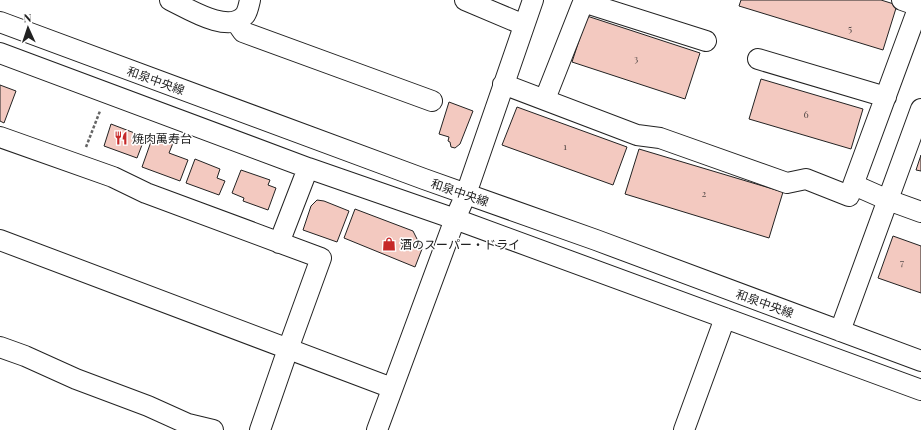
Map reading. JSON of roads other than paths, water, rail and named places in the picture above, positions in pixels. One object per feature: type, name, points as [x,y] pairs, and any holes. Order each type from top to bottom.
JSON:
[{"type":"street","points":[[170,0],[220,22],[236,22],[245,14],[250,0]]},
{"type":"street","points":[[465,0],[524,25]]},
{"type":"street","points":[[377,430],[455,219],[466,194],[533,0]]},
{"type":"street","points":[[503,84],[637,135],[660,138],[787,183],[806,179],[849,196],[919,6],[902,0]]},
{"type":"street","points":[[545,99],[583,1],[706,41]]},
{"type":"street","name":"和泉中央線","points":[[0,22],[466,194],[596,240],[921,361]]},
{"type":"street","points":[[236,22],[243,32],[432,101]]},
{"type":"street","points":[[0,53],[308,168],[455,219],[921,390]]},
{"type":"street","points":[[758,60],[886,97]]},
{"type":"street","points":[[840,331],[921,110]]},
{"type":"street","points":[[0,137],[113,177],[146,193],[321,258],[260,430]]},
{"type":"street","points":[[279,243],[308,168]]},
{"type":"street","points":[[854,185],[888,200],[921,212]]},
{"type":"street","points":[[0,240],[392,388]]},
{"type":"street","points":[[684,430],[725,318]]},
{"type":"street","points":[[0,347],[25,356],[76,379],[148,406],[188,424],[213,430]]},
{"type":"place","name":"焼肉萬寿台","points":[[121,138]]},
{"type":"place","name":"酒のスーパー・ドライ","points":[[389,244]]}]
